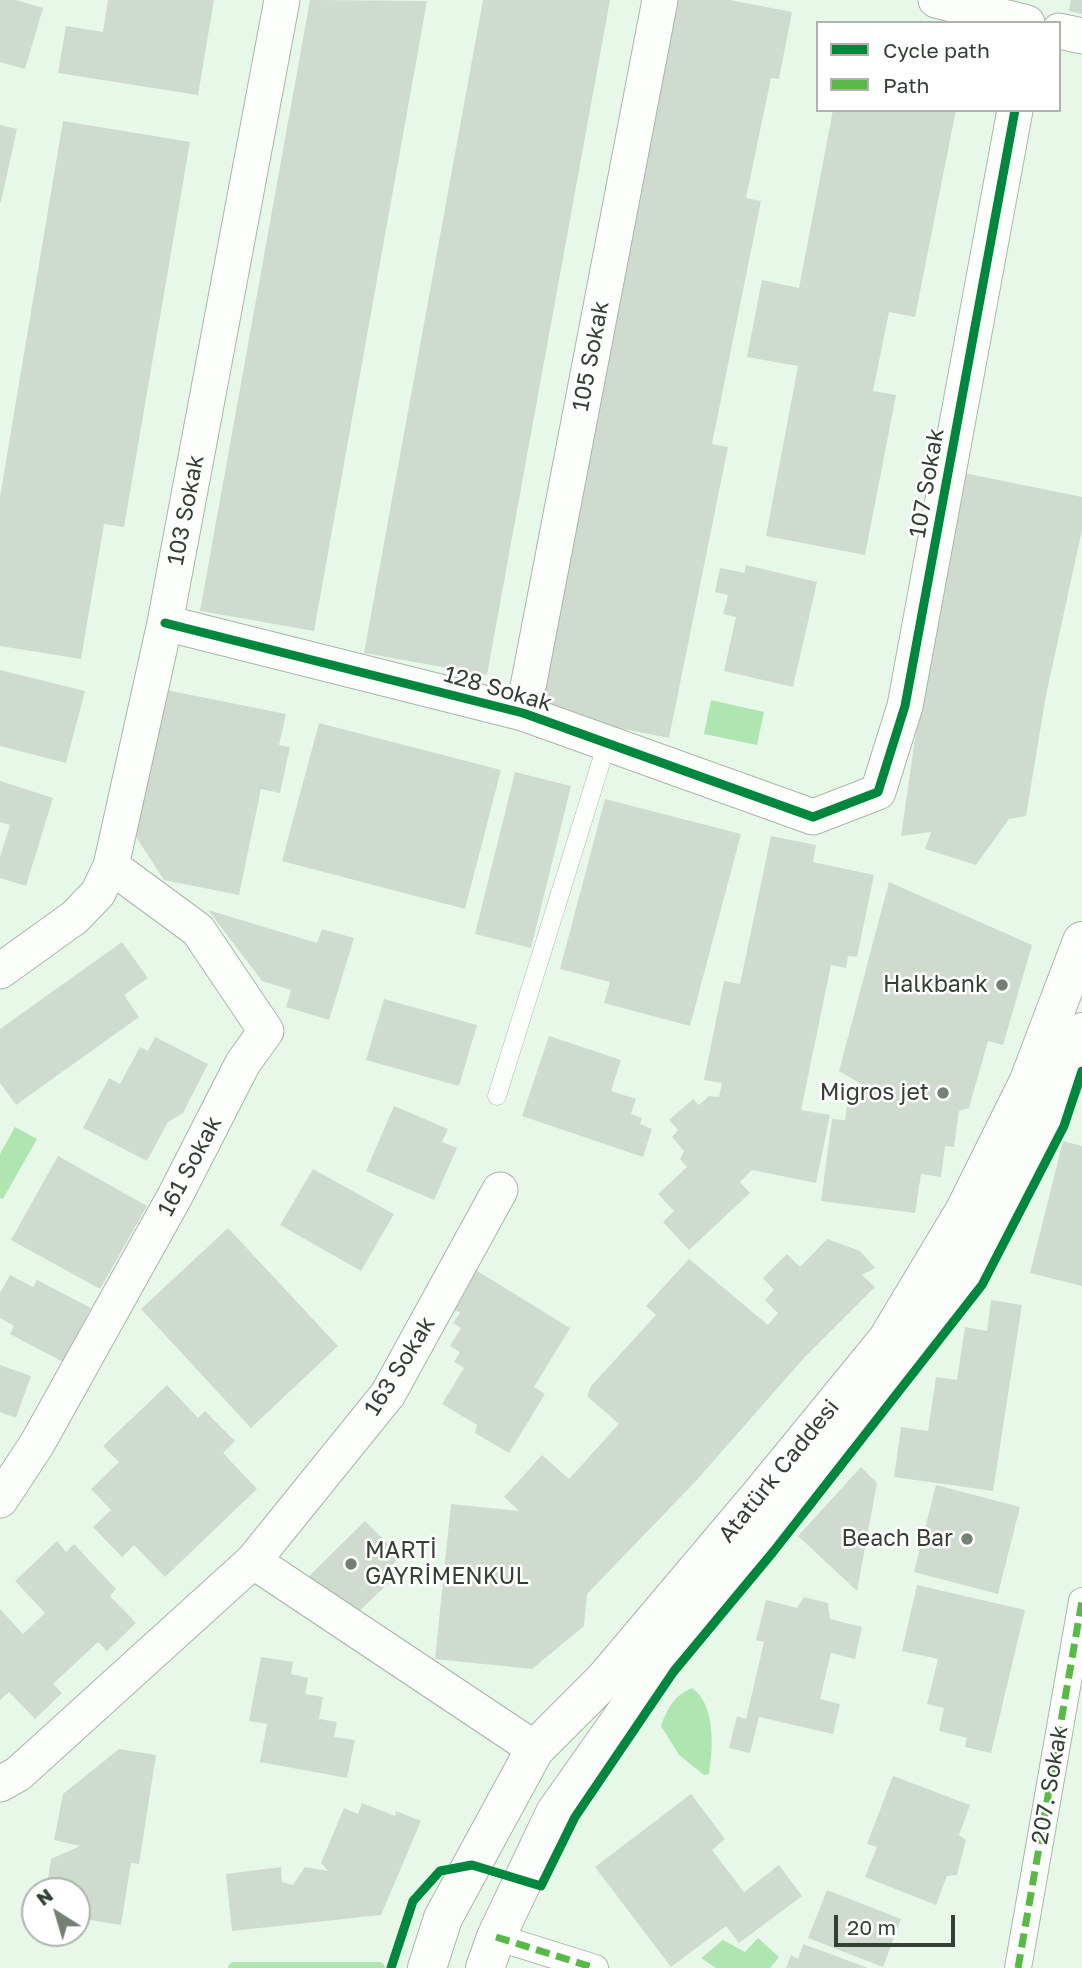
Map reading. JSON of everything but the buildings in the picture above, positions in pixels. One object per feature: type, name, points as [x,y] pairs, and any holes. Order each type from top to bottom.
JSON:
[{"type":"main road","name":"Atatürk Caddesi","points":[[426,1968],[443,1918],[535,1749],[604,1680],[887,1339],[965,1210],[1028,1083],[1082,941]]},
{"type":"main road","name":"Atatürk Caddesi","points":[[490,1952],[555,1813],[660,1664],[799,1494],[947,1302],[1053,1108],[1082,1032]]},
{"type":"street","name":"103 Sokak","points":[[0,971],[75,917],[98,893],[111,866],[165,623],[282,0]]},
{"type":"street","name":"105 Sokak","points":[[523,713],[660,0]]},
{"type":"street","points":[[936,0],[1021,21]]},
{"type":"street","points":[[1029,21],[1032,0]]},
{"type":"street","points":[[1061,31],[1082,36]]},
{"type":"street","name":"107 Sokak","points":[[813,817],[877,792],[905,706],[1015,112]]},
{"type":"street","name":"128 Sokak","points":[[165,623],[523,713],[813,817]]},
{"type":"street","name":"161 Sokak","points":[[0,1500],[37,1444],[175,1196],[243,1063],[266,1031],[198,930],[111,866]]},
{"type":"street","name":"163 Sokak","points":[[0,1784],[18,1774],[253,1561],[388,1394],[500,1190]]},
{"type":"street","points":[[253,1561],[535,1749]]},
{"type":"street","name":"207. Sokak","points":[[1018,1968],[1082,1601]]},
{"type":"street","points":[[490,1952],[595,1968]]},
{"type":"lane","points":[[497,1096],[607,743]]},
{"type":"shaded area","points":[[711,700],[764,712],[757,745],[704,734]]},
{"type":"shaded area","points":[[15,1127],[37,1139],[3,1199],[0,1198],[0,1154]]},
{"type":"shaded area","points":[[692,1688],[705,1705],[711,1728],[709,1774],[704,1775],[679,1755],[661,1726],[672,1703]]},
{"type":"shaded area","points":[[758,1938],[779,1957],[770,1968],[716,1968],[701,1958],[723,1940],[745,1952]]},
{"type":"waterway","points":[[234,1968],[379,1968]]},
{"type":"marked path","points":[[1018,1968],[1082,1601]]},
{"type":"marked path","points":[[496,1937],[595,1968]]},
{"type":"cycle path","points":[[165,623],[523,713],[813,817],[878,792],[905,706],[1015,112]]},
{"type":"cycle path","points":[[391,1968],[413,1901],[440,1871],[472,1865],[541,1886],[575,1817],[674,1671],[773,1552],[982,1285],[1064,1126],[1082,1071]]},
{"type":"place","name":"Halkbank","points":[[1002,985]]},
{"type":"place","name":"Migros jet","points":[[943,1093]]},
{"type":"place","name":"Beach Bar","points":[[967,1539]]},
{"type":"place","name":"MARTİ GAYRİMENKUL","points":[[351,1564]]}]
